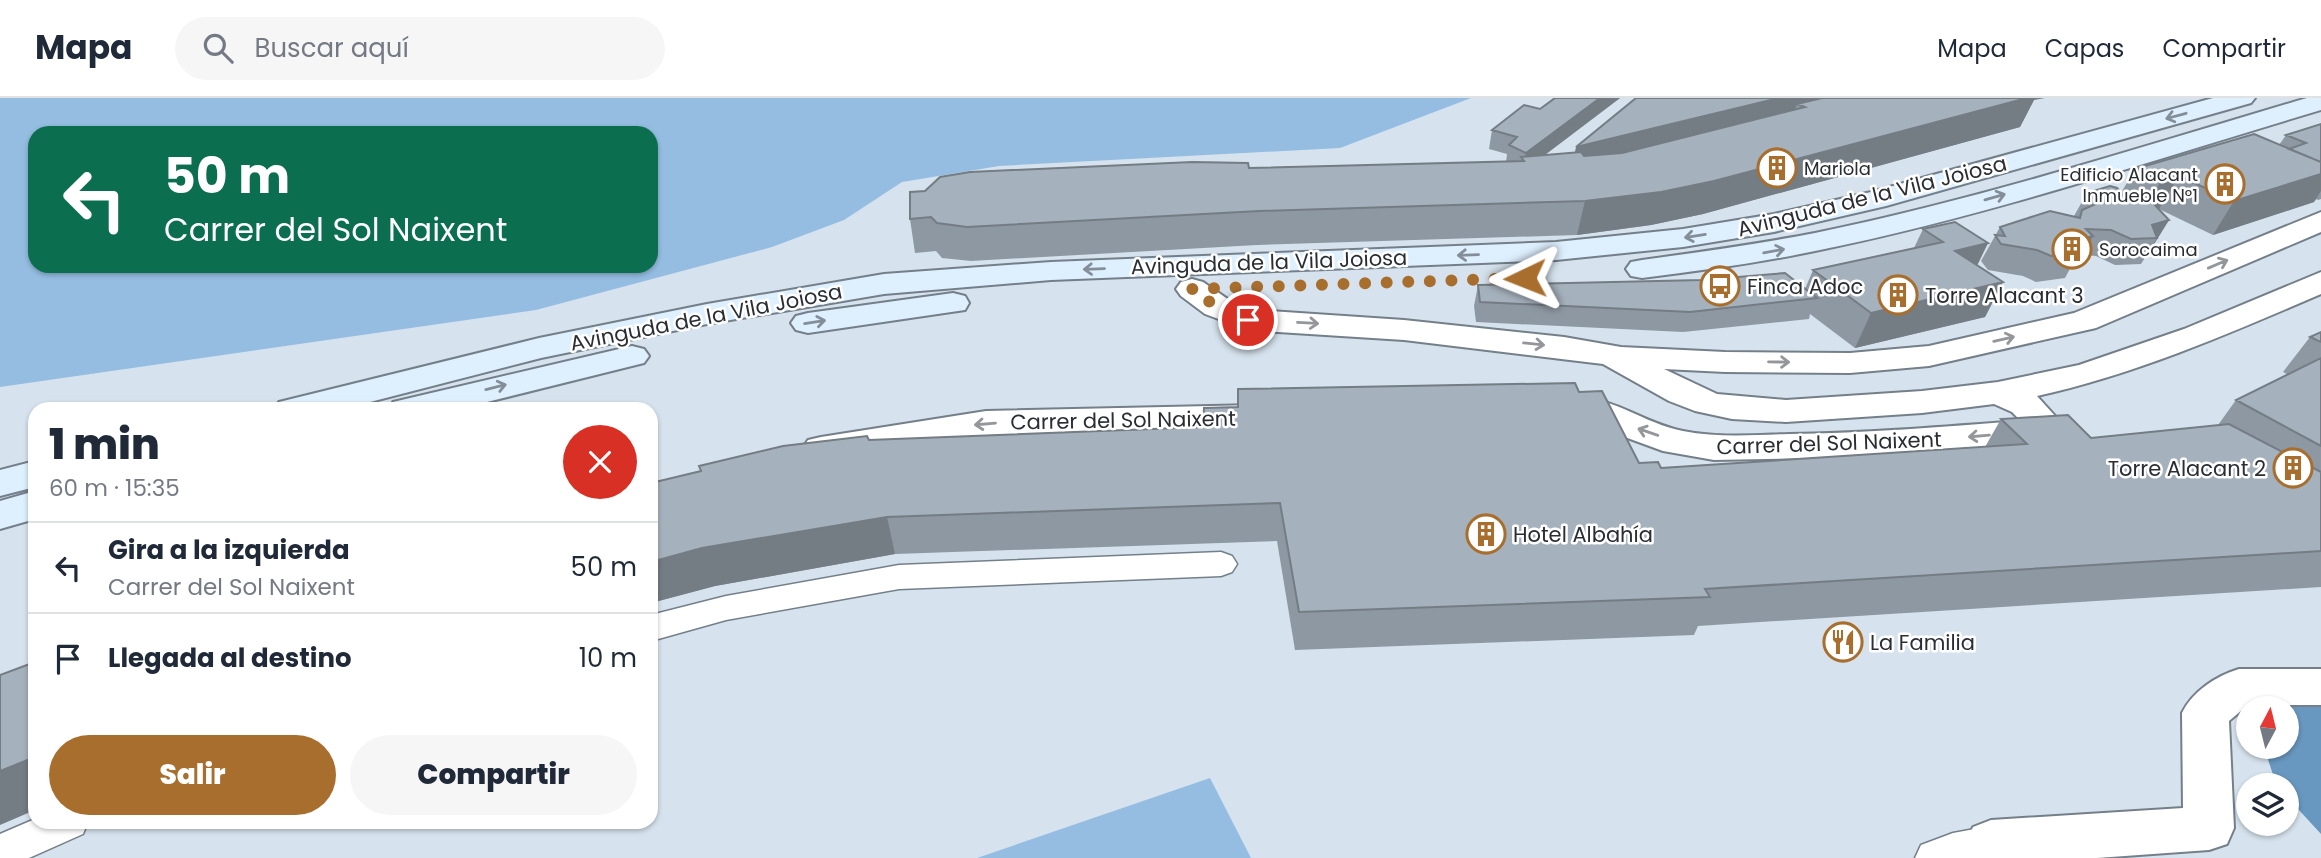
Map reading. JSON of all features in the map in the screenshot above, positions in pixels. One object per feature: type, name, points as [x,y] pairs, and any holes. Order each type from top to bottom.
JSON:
[{"type":"main road","name":"Avinguda de la Vila Joiosa","points":[[324,402],[539,348],[656,324],[930,279],[1078,270],[1556,251],[1683,238],[1774,223],[1876,200],[2242,98]]},
{"type":"main road","name":"Avinguda de la Vila Joiosa","points":[[438,402],[542,376],[726,336],[931,305],[1192,289],[1574,276],[1711,262],[1804,246],[1911,221],[2321,102]]},
{"type":"main road","points":[[0,458],[28,456]]},
{"type":"main road","points":[[0,483],[28,476]]},
{"type":"main road","points":[[0,515],[28,508]]},
{"type":"street","name":"Carrer del Sol Naixent","points":[[1192,289],[1217,307],[1248,320],[1404,330],[1564,347],[1613,355],[1725,362],[1850,363],[1930,356],[2071,324],[2321,221]]},
{"type":"street","name":"Carrer del Sol Naixent","points":[[1613,355],[1682,393],[1732,408],[1786,411],[1922,402],[1998,393],[2087,374],[2196,336],[2321,282]]},
{"type":"street","name":"Carrer del Sol Naixent","points":[[1725,362],[1711,369],[1708,378],[1715,391],[1732,408]]},
{"type":"street","name":"Carrer del Sol Naixent","points":[[1527,410],[1583,409],[1605,412],[1636,428],[1676,442],[1714,448],[1872,445],[2031,432],[2038,417],[2025,404],[1998,393]]},
{"type":"street","name":"Carrer del Sol Naixent","points":[[783,456],[850,443],[986,424],[1291,416]]},
{"type":"street","points":[[1992,843],[2209,828],[2205,713],[2239,687],[2321,687]]},
{"type":"lane","points":[[658,626],[726,608],[899,577],[1221,564]]},
{"type":"lane","points":[[0,852],[53,829]]},
{"type":"lane","points":[[1935,858],[1953,851],[1992,843]]},
{"type":"shaded area","points":[[0,98],[1471,98],[1340,148],[999,166],[902,182],[844,220],[772,247],[536,310],[0,387]]},
{"type":"shaded area","points":[[2300,702],[2321,704],[2321,834],[2299,810],[2299,773],[2272,773],[2268,760],[2300,760]]},
{"type":"shaded area","points":[[1210,778],[1251,858],[977,858]]},
{"type":"building","points":[[1555,98],[1600,98],[1526,153],[1509,145],[1517,137],[1492,130],[1524,105],[1540,109]]},
{"type":"building","points":[[1636,98],[1779,98],[1576,147]]},
{"type":"building","points":[[1822,98],[2027,98],[1714,181],[1661,192],[1585,201],[1259,211],[967,227],[937,223],[931,217],[910,219],[910,192],[925,191],[940,177],[970,172],[1192,162],[1248,163],[1249,168],[1524,161],[1521,157],[1581,152],[1584,156],[1622,153],[1805,107],[1797,104]]},
{"type":"building","points":[[2321,124],[2321,162],[2289,149],[2306,143],[2286,135]]},
{"type":"building","points":[[2254,134],[2321,162],[2321,174],[2234,201],[2179,176],[2161,181],[2135,169]]},
{"type":"building","points":[[2110,186],[2117,188],[2123,195],[2151,201],[2169,220],[2152,225],[2157,238],[2131,239],[2111,230],[2086,229],[2093,236],[2074,241],[2079,252],[2051,256],[2037,250],[2001,244],[1995,235],[2005,236],[2000,227],[2050,211],[2080,218],[2082,210],[2098,203],[2108,203],[2087,193]]},
{"type":"building","points":[[1955,222],[1988,243],[1955,251],[2003,282],[1871,313],[1813,270],[1943,242],[1923,229]]},
{"type":"building","points":[[1785,273],[1817,298],[1690,312],[1480,302],[1478,285],[1702,280]]},
{"type":"building","points":[[2321,332],[2321,342],[2310,337]]},
{"type":"building","points":[[2321,358],[2321,446],[2236,400]]},
{"type":"building","name":"Hotel Albahía","points":[[1575,383],[1579,392],[1602,391],[1639,463],[1658,462],[1661,468],[2027,444],[2001,419],[2068,415],[2091,438],[2229,424],[2321,472],[2321,551],[1705,589],[1710,597],[1299,612],[1280,503],[887,517],[702,548],[658,560],[658,481],[701,471],[699,466],[783,446],[867,436],[869,440],[1203,427],[1204,408],[1238,407],[1238,389]]},
{"type":"building","points":[[28,665],[28,760],[0,771],[0,675]]},
{"type":"place","name":"Mariola","points":[[1777,168]]},
{"type":"place","name":"Edificio Alacant Inmueble N°1","points":[[2225,184]]},
{"type":"place","name":"Sorocaima","points":[[2072,249]]},
{"type":"place","name":"Finca Adoc","points":[[1720,286]]},
{"type":"place","name":"Torre Alacant 3","points":[[1898,295]]},
{"type":"place","name":"Torre Alacant 2","points":[[2293,468]]},
{"type":"place","name":"Hotel Albahía","points":[[1486,534]]},
{"type":"place","name":"La Familia","points":[[1843,642]]},
{"type":"route","points":[[1248,320],[1217,307],[1192,289],[1525,278]]}]
